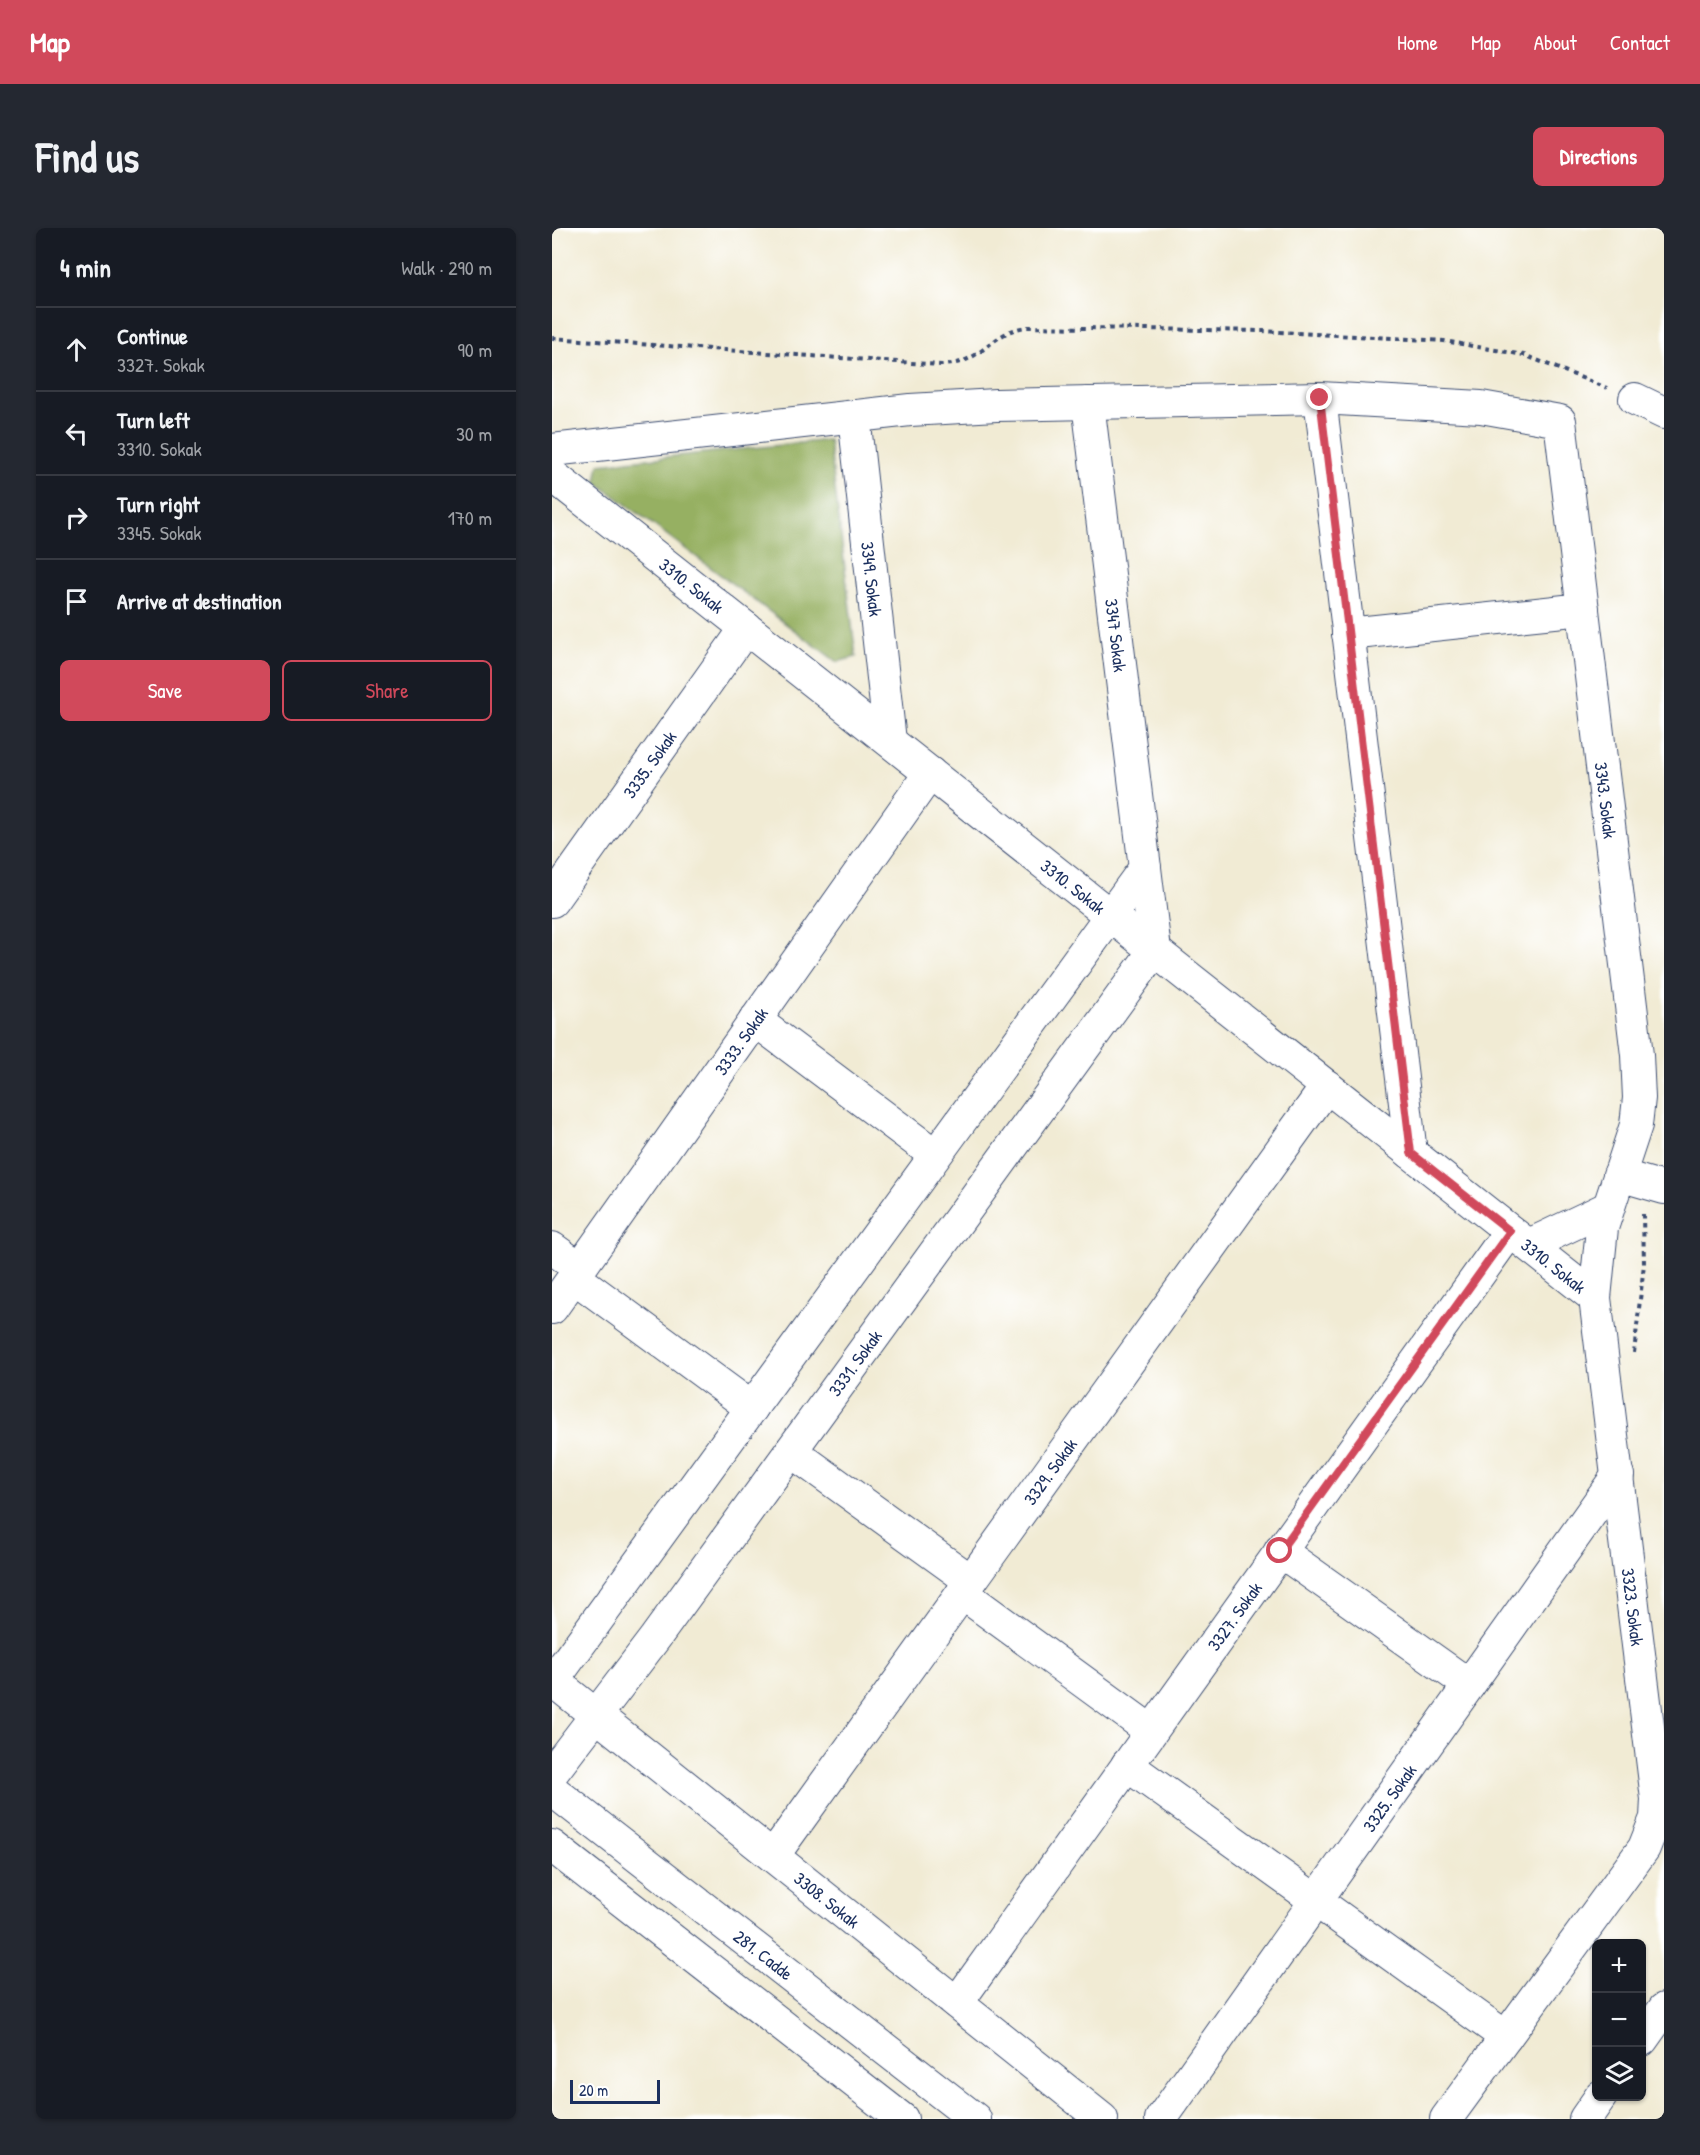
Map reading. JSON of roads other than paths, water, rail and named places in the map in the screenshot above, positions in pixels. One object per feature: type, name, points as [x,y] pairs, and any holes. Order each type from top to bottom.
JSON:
[{"type":"street","points":[[552,450],[854,416],[974,406],[1320,398],[1411,1153]]},
{"type":"street","name":"3343. Sokak","points":[[1320,398],[1481,406],[1560,421],[1637,1055],[1639,1098],[1636,1125],[1642,1182]]},
{"type":"street","points":[[1635,399],[1664,412]]},
{"type":"street","name":"3347 Sokak","points":[[1088,403],[1155,950]]},
{"type":"street","name":"3349. Sokak","points":[[854,416],[890,741]]},
{"type":"street","name":"3310. Sokak","points":[[556,486],[746,628],[1595,1298]]},
{"type":"street","points":[[1348,634],[1583,609]]},
{"type":"street","name":"3335. Sokak","points":[[552,901],[746,628]]},
{"type":"street","name":"3333. Sokak","points":[[552,1308],[930,772]]},
{"type":"street","points":[[552,1681],[1145,868]]},
{"type":"street","name":"3331. Sokak","points":[[552,1773],[597,1716],[1155,950]]},
{"type":"street","points":[[755,1020],[936,1155]]},
{"type":"street","name":"3329. Sokak","points":[[773,1856],[1327,1086]]},
{"type":"street","name":"3323. Sokak","points":[[1446,2119],[1644,1848],[1656,1818],[1657,1799],[1595,1298],[1602,1228],[1607,1208],[1642,1182]]},
{"type":"street","points":[[1519,1238],[1607,1208]]},
{"type":"street","name":"3327. Sokak","points":[[957,2003],[1280,1551],[1519,1238]]},
{"type":"street","points":[[552,1248],[577,1273],[752,1408]]},
{"type":"street","points":[[791,1451],[1151,1731]]},
{"type":"street","name":"3325. Sokak","points":[[1161,2119],[1618,1475]]},
{"type":"street","points":[[1280,1551],[1469,1685]]},
{"type":"street","name":"3308. Sokak","points":[[552,1681],[1102,2119]]},
{"type":"street","points":[[1127,1765],[1506,2037]]},
{"type":"street","name":"281. Cadde","points":[[552,1790],[975,2119]]},
{"type":"street","points":[[552,1846],[902,2119]]},
{"type":"street","points":[[1646,2033],[1664,2009]]},
{"type":"street","points":[[1585,2119],[1598,2101]]}]
